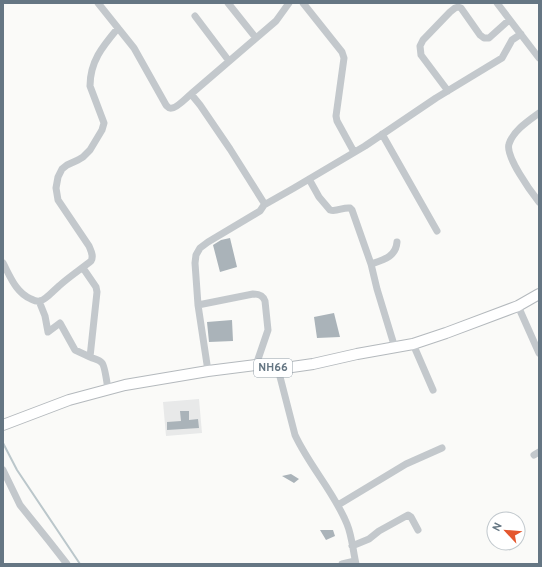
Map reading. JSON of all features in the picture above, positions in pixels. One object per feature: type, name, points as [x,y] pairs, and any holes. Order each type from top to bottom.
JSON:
[{"type":"highway","name":"NH66","points":[[3,425],[69,400],[125,385],[208,371],[256,365],[278,369],[313,364],[357,354],[414,344],[518,306],[539,294]]},
{"type":"street","points":[[98,3],[134,48],[169,108],[176,106],[230,61],[276,20],[289,3]]},
{"type":"street","points":[[228,3],[256,38]]},
{"type":"street","points":[[303,3],[342,52],[344,58],[336,116],[354,152]]},
{"type":"street","points":[[497,3],[539,58]]},
{"type":"street","points":[[448,91],[421,55],[420,46],[423,40],[450,12],[458,7],[461,8],[480,35],[484,38],[489,38],[509,20]]},
{"type":"street","points":[[195,16],[230,61]]},
{"type":"street","points":[[3,263],[16,287],[21,293],[34,301],[39,301],[47,297],[93,258],[89,246],[58,200],[56,195],[56,183],[62,169],[83,157],[90,150],[102,130],[104,123],[90,86],[90,80],[98,53],[118,28]]},
{"type":"street","points":[[208,371],[198,305],[195,263],[196,255],[200,248],[253,216],[264,206],[354,152],[502,58],[512,40],[521,34]]},
{"type":"street","points":[[191,94],[230,149],[264,203],[264,206]]},
{"type":"street","points":[[539,113],[517,132],[508,145],[508,150],[524,181],[539,202]]},
{"type":"street","points":[[382,134],[437,231]]},
{"type":"street","points":[[309,179],[319,197],[330,210],[348,207],[352,210],[371,264],[376,289],[395,348]]},
{"type":"street","points":[[371,264],[389,257],[396,250],[397,242]]},
{"type":"street","points":[[83,268],[96,287],[97,292],[90,357]]},
{"type":"street","points":[[198,305],[253,294],[264,297],[268,330],[256,365]]},
{"type":"street","points":[[39,301],[45,316],[48,332],[60,323],[75,350],[91,358],[99,360],[103,364],[108,389]]},
{"type":"street","points":[[518,306],[539,353]]},
{"type":"street","points":[[414,344],[433,390]]},
{"type":"street","points":[[278,369],[295,435],[303,451],[338,505],[348,526],[356,562],[342,564]]},
{"type":"street","points":[[338,505],[406,464],[442,448]]},
{"type":"street","points":[[3,470],[20,505],[67,564]]},
{"type":"street","points":[[352,546],[369,539],[379,531],[408,515],[411,517],[418,530]]},
{"type":"shaded area","points":[[199,399],[202,433],[166,436],[163,402]]},
{"type":"building","points":[[230,238],[237,267],[220,272],[213,245],[221,240]]},
{"type":"building","points":[[334,313],[340,337],[317,338],[314,317]]},
{"type":"building","points":[[232,320],[233,341],[209,342],[207,322]]},
{"type":"building","points":[[180,411],[189,411],[189,420],[198,419],[199,428],[167,430],[167,422],[181,421]]},
{"type":"building","points":[[291,474],[299,479],[294,483],[282,476]]},
{"type":"building","points":[[320,530],[333,530],[335,536],[326,540]]},
{"type":"waterway","points":[[3,443],[17,470],[80,564]]}]
